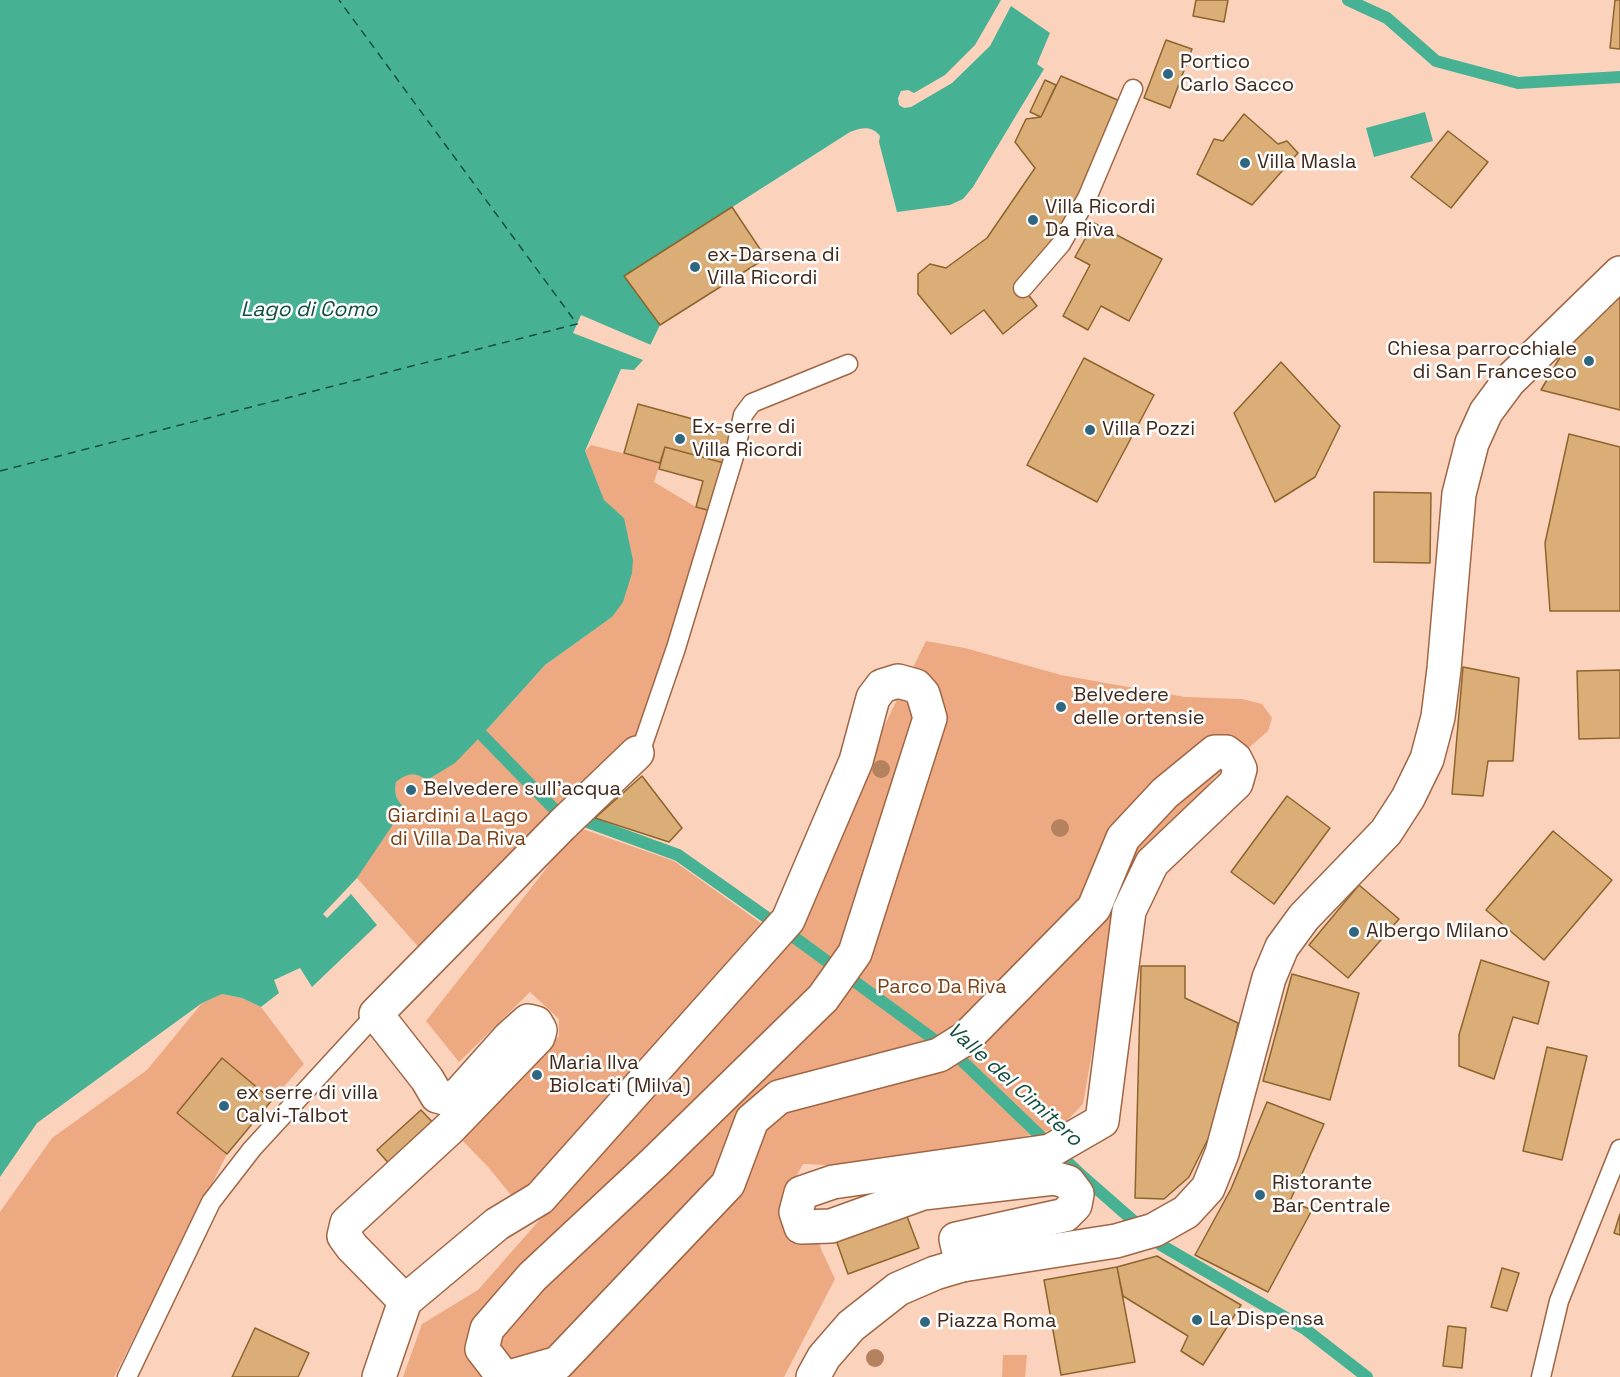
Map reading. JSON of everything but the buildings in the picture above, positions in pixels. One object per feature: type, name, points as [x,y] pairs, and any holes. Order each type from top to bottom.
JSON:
[{"type":"street","points":[[813,1377],[824,1357],[851,1326],[898,1289],[935,1273],[962,1265],[1116,1241],[1141,1233],[1186,1212],[1208,1188],[1222,1153],[1269,978],[1282,947],[1304,916],[1386,832],[1408,798],[1427,759],[1439,708],[1459,494],[1473,443],[1486,412],[1509,381],[1620,273]]},
{"type":"street","points":[[379,1377],[405,1301],[497,1224],[540,1198],[781,927],[856,761],[873,698],[882,686],[898,681],[916,686],[923,694],[930,718],[855,953],[823,998],[654,1163],[532,1277],[487,1329],[482,1349],[499,1371],[508,1377],[558,1363],[728,1184],[752,1120],[779,1097],[939,1055],[966,1038],[1094,908],[1123,838],[1165,793],[1215,752],[1226,752],[1236,759],[1240,770],[1236,783],[1152,863],[1129,911],[1102,1121],[1060,1145],[833,1182],[801,1193],[796,1212],[801,1227],[831,1226],[923,1193],[1054,1178],[1068,1182],[1077,1194],[1075,1205],[1065,1215],[956,1239],[962,1265]]},
{"type":"street","points":[[405,1301],[352,1247],[344,1236],[346,1223],[450,1128],[538,1037],[540,1030],[536,1023],[528,1021],[509,1038],[459,1094],[448,1099],[437,1096],[427,1079],[376,1014],[562,825],[637,753]]},
{"type":"lane","points":[[1023,288],[1061,244],[1087,198],[1133,89]]},
{"type":"lane","points":[[637,753],[643,744],[676,648],[735,453],[743,415],[752,403],[848,364]]},
{"type":"lane","points":[[127,1377],[211,1202],[252,1149],[376,1014]]},
{"type":"lane","points":[[1541,1377],[1559,1300],[1620,1149]]},
{"type":"green space","name":"Giardini a Lago di Villa Da Riva","points":[[591,445],[660,463],[654,482],[696,507],[711,511],[665,655],[640,728],[634,738],[422,951],[357,878],[403,808],[396,796],[396,782],[407,775],[419,775],[482,735],[545,665],[612,617],[624,518],[604,501],[585,451]]},
{"type":"green space","name":"Parco Da Riva","points":[[926,641],[965,648],[1061,675],[1185,697],[1242,699],[1262,704],[1272,718],[1268,731],[1214,778],[1142,861],[1113,933],[1083,1104],[1060,1128],[1017,1138],[848,1166],[803,1164],[783,1200],[787,1236],[818,1237],[835,1279],[784,1377],[403,1377],[422,1324],[478,1290],[793,931],[858,779]]},
{"type":"green space","points":[[577,827],[674,861],[761,923],[515,1200],[489,1168],[458,1136],[559,1036],[559,1019],[530,992],[459,1062],[426,1021]]},
{"type":"green space","points":[[222,994],[242,998],[261,1007],[304,1064],[227,1154],[114,1377],[0,1377],[0,1212],[52,1138],[147,1070],[202,1003]]},
{"type":"green space","points":[[1003,1355],[1027,1355],[1025,1377],[1002,1377]]},
{"type":"water","name":"Lago di Como","points":[[0,0],[1001,0],[975,45],[945,75],[914,93],[908,90],[901,91],[898,98],[899,105],[904,108],[911,107],[952,83],[990,46],[1011,6],[1050,33],[1037,64],[1044,69],[973,187],[963,199],[950,205],[897,212],[879,142],[880,136],[870,129],[858,129],[624,276],[660,325],[643,360],[634,370],[621,369],[585,451],[604,500],[624,518],[633,560],[632,573],[623,602],[612,617],[545,665],[455,763],[427,780],[411,775],[396,782],[396,796],[404,808],[357,878],[323,914],[327,918],[351,894],[377,925],[312,987],[300,968],[274,980],[279,993],[261,1007],[242,998],[222,994],[202,1003],[37,1123],[0,1177]]},
{"type":"water","points":[[1425,112],[1433,141],[1374,157],[1366,128]]},
{"type":"pier","points":[[581,315],[651,345],[643,360],[573,333]]},
{"type":"waterway","points":[[1348,0],[1387,18],[1436,61],[1518,83],[1620,77]]},
{"type":"waterway","name":"Valle del Cimitero","points":[[482,735],[555,810],[678,855],[776,924],[958,1057],[1080,1174],[1161,1245],[1305,1329],[1367,1377]]},
{"type":"ferry route","points":[[0,471],[577,324],[339,0]]},
{"type":"place","name":"Portico Carlo Sacco","points":[[1168,74]]},
{"type":"place","name":"Villa Masla","points":[[1245,163]]},
{"type":"place","name":"Villa Ricordi Da Riva","points":[[1033,220]]},
{"type":"place","name":"ex-Darsena di Villa Ricordi","points":[[695,267]]},
{"type":"place","name":"Chiesa parrocchiale di San Francesco","points":[[1589,361]]},
{"type":"place","name":"Villa Pozzi","points":[[1090,430]]},
{"type":"place","name":"Ex-serre di Villa Ricordi","points":[[680,439]]},
{"type":"place","name":"Belvedere delle ortensie","points":[[1061,707]]},
{"type":"place","name":"Belvedere sull'acqua","points":[[411,790]]},
{"type":"place","name":"Albergo Milano","points":[[1354,932]]},
{"type":"place","name":"Maria Ilva Biolcati (Milva)","points":[[537,1075]]},
{"type":"place","name":"ex serre di villa Calvi-Talbot","points":[[224,1106]]},
{"type":"place","name":"Ristorante Bar Centrale","points":[[1260,1195]]},
{"type":"place","name":"La Dispensa","points":[[1197,1320]]},
{"type":"place","name":"Piazza Roma","points":[[925,1322]]}]
